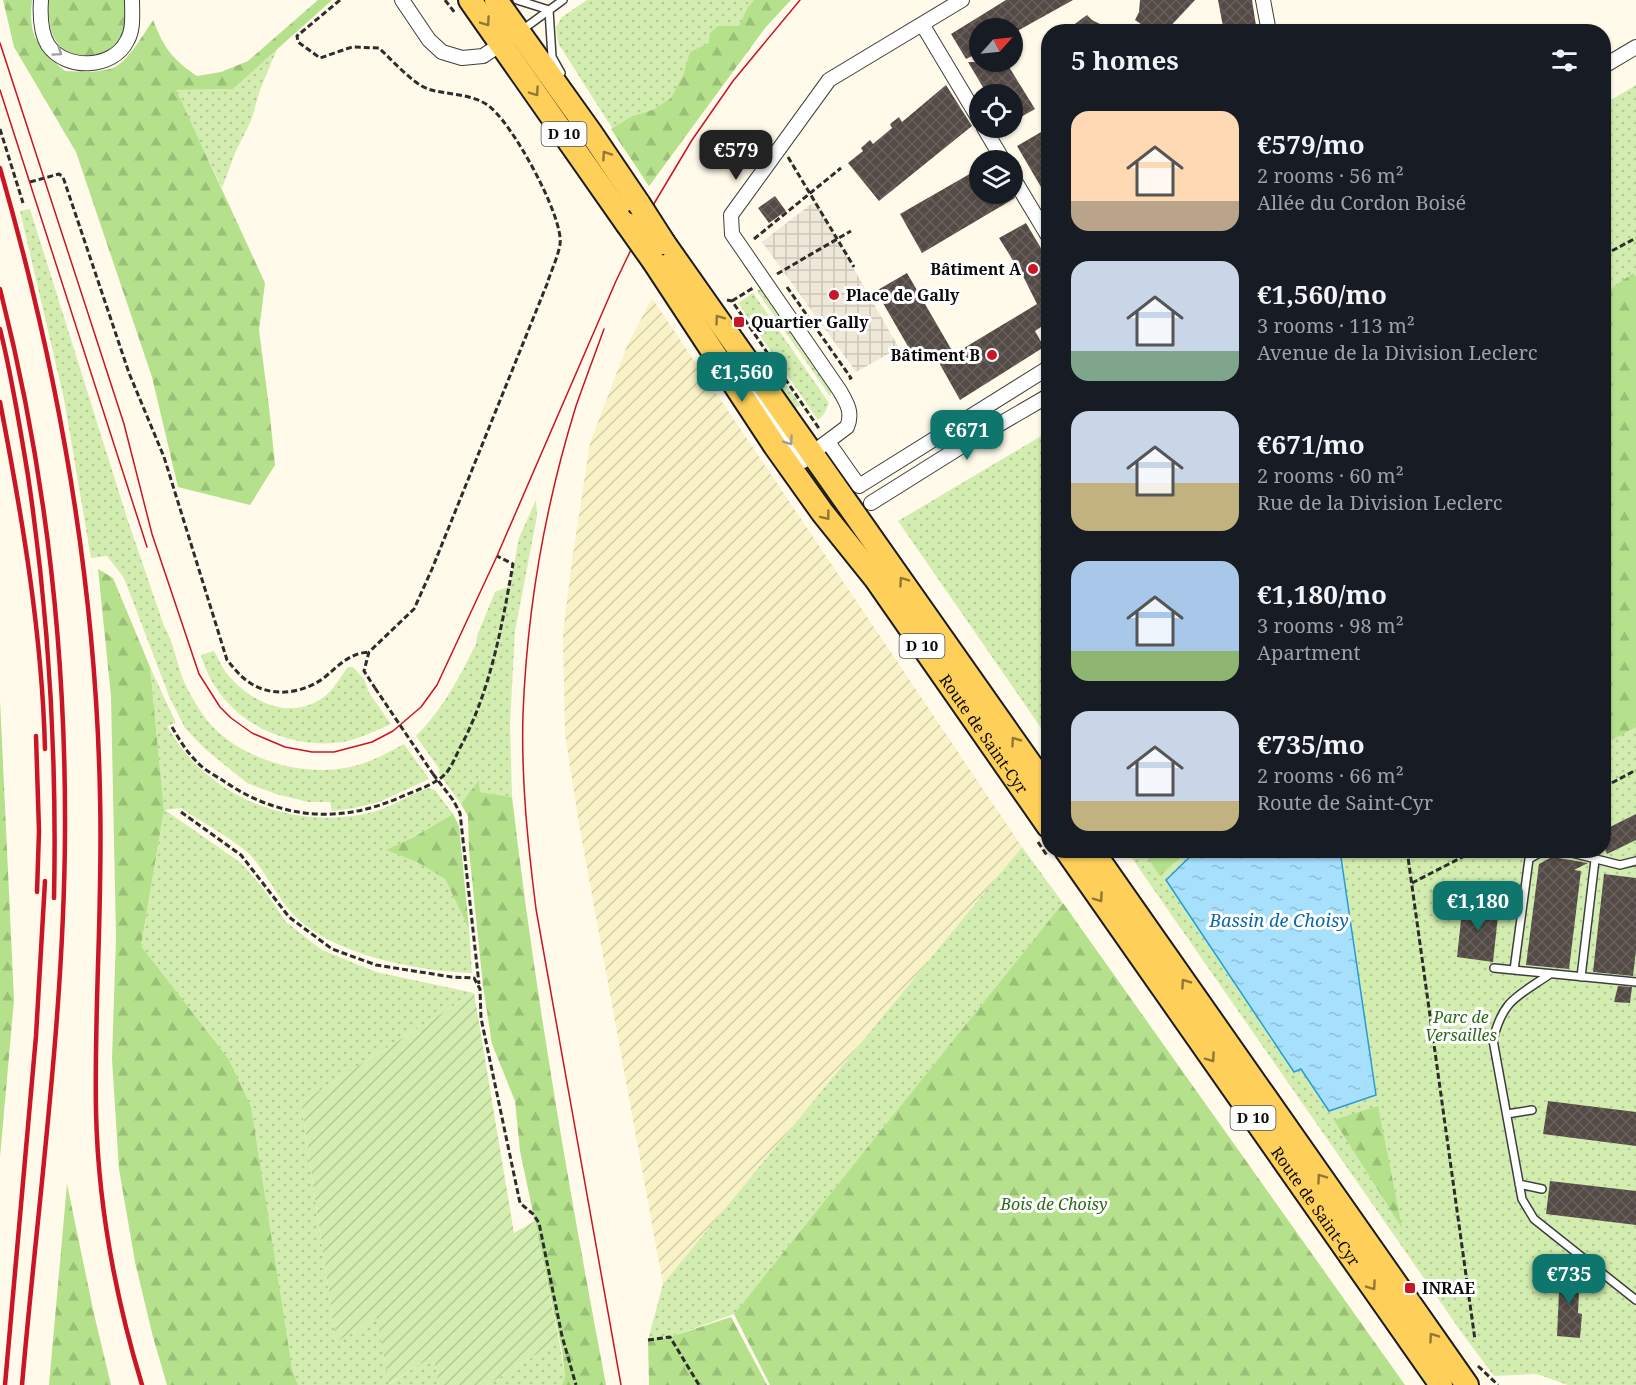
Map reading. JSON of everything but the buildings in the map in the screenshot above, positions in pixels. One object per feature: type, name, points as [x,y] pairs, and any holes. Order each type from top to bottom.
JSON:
[{"type":"main road","name":"D 10","points":[[470,0],[510,38],[591,133],[639,204],[659,252],[700,330],[809,456]]},
{"type":"main road","name":"D 10","points":[[496,0],[510,38],[627,224],[659,252],[809,456]]},
{"type":"main road","name":"Route de Saint-Cyr","points":[[809,456],[1041,779]]},
{"type":"main road","name":"Route de Saint-Cyr","points":[[809,456],[875,578],[1041,816]]},
{"type":"main road","name":"Route de Saint-Cyr","points":[[1072,858],[1441,1385]]},
{"type":"main road","name":"Route de Saint-Cyr","points":[[1098,858],[1467,1385]]},
{"type":"street","points":[[41,0],[40,20],[49,46],[58,55],[90,64],[110,60],[127,42],[132,27],[132,0]]},
{"type":"street","points":[[402,0],[429,40],[442,52],[462,58],[483,56],[510,38]]},
{"type":"street","points":[[962,0],[829,80],[731,215],[732,234],[839,389],[849,407],[851,419],[847,427],[809,456],[859,486],[1041,372]]},
{"type":"street","points":[[1263,0],[1268,24]]},
{"type":"street","points":[[922,24],[969,103]]},
{"type":"street","points":[[1611,62],[1636,47]]},
{"type":"street","points":[[1023,194],[1041,224]]},
{"type":"street","points":[[872,503],[962,446],[1041,400]]},
{"type":"lane","points":[[517,0],[549,10]]},
{"type":"lane","points":[[510,38],[559,1]]},
{"type":"lane","points":[[549,10],[552,57],[565,79]]},
{"type":"lane","points":[[570,90],[591,133]]},
{"type":"lane","points":[[1514,970],[1531,858]]},
{"type":"lane","points":[[1588,858],[1620,865],[1636,861]]},
{"type":"lane","points":[[1581,977],[1595,860]]},
{"type":"lane","points":[[1494,968],[1636,982]]},
{"type":"lane","points":[[1550,974],[1503,1009],[1493,1040],[1522,1199],[1534,1219],[1636,1300]]},
{"type":"lane","points":[[1507,1114],[1532,1110]]},
{"type":"lane","points":[[1519,1184],[1542,1189]]},
{"type":"path","points":[[340,0],[305,28],[297,36],[298,42],[320,58],[352,47],[379,48],[427,89],[468,97],[488,105],[504,120],[520,144],[551,209],[560,243],[547,284],[414,609],[369,652],[364,671],[460,813],[480,989],[481,1018],[520,1203],[533,1214],[539,1223],[562,1336],[576,1385]]},
{"type":"path","points":[[0,129],[23,203]]},
{"type":"path","points":[[781,146],[854,267]]},
{"type":"path","points":[[754,239],[841,168]]},
{"type":"path","points":[[30,182],[59,174],[63,177],[129,373],[164,457],[227,660],[246,680],[258,687],[274,691],[295,692],[313,685],[357,652],[369,652]]},
{"type":"path","points":[[771,278],[851,231]]},
{"type":"path","points":[[749,232],[760,248]]},
{"type":"path","points":[[1611,251],[1636,238]]},
{"type":"path","points":[[772,265],[778,274]]},
{"type":"path","points":[[785,283],[851,378],[839,389]]},
{"type":"path","points":[[732,301],[747,292]]},
{"type":"path","points":[[172,727],[196,761],[207,770],[256,800],[279,809],[309,814],[340,815],[358,812],[392,801],[438,780],[447,771],[470,728],[488,682],[502,626],[513,564],[497,556]]},
{"type":"path","points":[[1611,783],[1636,770]]},
{"type":"path","points":[[181,812],[242,855],[289,917],[332,949],[376,965],[452,977],[474,978],[480,989]]},
{"type":"path","points":[[1408,858],[1475,1340]]},
{"type":"path","points":[[1412,883],[1460,858]]},
{"type":"path","points":[[648,1340],[670,1337],[699,1385]]},
{"type":"shaded area","name":"Place de Gally","points":[[815,201],[899,348],[856,372],[762,242]]},
{"type":"shaded area","points":[[652,298],[1022,847],[663,1284],[579,824],[565,734],[563,633],[590,443],[627,346]]},
{"type":"green space","points":[[3,0],[32,0],[32,24],[37,41],[48,56],[65,71],[101,71],[119,65],[135,47],[153,20],[170,52],[197,76],[221,72],[248,61],[318,0],[332,0],[233,89],[176,90],[265,283],[259,330],[275,465],[250,505],[178,487],[152,377],[76,152],[14,47]]},
{"type":"green space","points":[[48,0],[126,0],[127,26],[122,39],[105,52],[95,55],[73,53],[64,49],[56,41],[52,32]]},
{"type":"green space","points":[[587,0],[754,0],[748,8],[765,28],[649,186],[558,43],[556,27],[562,17]]},
{"type":"green space","points":[[754,0],[791,0],[765,28],[649,186],[611,129],[631,117],[653,110],[671,98],[683,76],[690,52],[709,43],[710,33],[718,26],[739,26]]},
{"type":"green space","points":[[277,49],[260,90],[251,121],[235,153],[222,188],[175,90],[233,89]]},
{"type":"green space","name":"Parc de Versailles","points":[[1636,85],[1636,1385],[1568,1385],[1537,1374],[1494,1376],[1132,858],[1611,858],[1611,100]]},
{"type":"green space","points":[[30,209],[128,521],[184,682],[203,715],[228,740],[244,750],[261,758],[298,768],[318,770],[354,766],[404,744],[429,779],[379,802],[332,811],[330,802],[308,802],[276,794],[247,783],[204,748],[185,728],[169,696],[124,578],[107,556],[91,558],[64,399],[20,211]]},
{"type":"green space","points":[[1633,273],[1636,277],[1636,727],[1611,740],[1611,289]]},
{"type":"green space","points":[[761,288],[832,390],[830,396],[757,291]]},
{"type":"green space","points":[[753,293],[829,403],[818,420],[738,303]]},
{"type":"green space","points":[[766,355],[800,405],[793,410],[772,381],[763,357]]},
{"type":"green space","points":[[1041,436],[1041,728],[898,521]]},
{"type":"green space","points":[[536,500],[537,516],[515,631],[510,723],[512,797],[480,792],[479,781],[461,804],[416,736],[426,726],[457,681],[476,644],[477,636],[495,592],[510,586],[519,538]]},
{"type":"green space","points":[[98,569],[113,578],[150,667],[164,810],[141,946],[229,1060],[251,1107],[292,1369],[298,1385],[167,1385],[153,1337],[135,1262],[119,1169],[112,1059],[116,937],[111,696]]},
{"type":"green space","points":[[214,651],[226,672],[237,685],[259,700],[283,708],[296,708],[321,699],[332,689],[348,667],[353,667],[364,679],[367,690],[391,724],[343,742],[297,741],[275,735],[255,725],[237,712],[222,696],[209,677],[201,655]]},
{"type":"green space","points":[[150,667],[176,723],[167,726],[184,751],[205,773],[228,790],[255,804],[283,813],[313,817],[343,817],[380,810],[428,788],[435,790],[453,814],[387,850],[417,862],[445,879],[469,929],[472,973],[426,969],[401,964],[352,950],[330,940],[293,914],[246,851],[181,808],[165,810],[241,863],[262,887],[286,922],[322,950],[376,972],[474,993],[301,1102],[336,1342],[378,1317],[390,1384],[433,1355],[439,1385],[298,1385],[180,998],[141,946],[164,810]]},
{"type":"green space","points":[[0,700],[14,1000],[0,1157]]},
{"type":"green space","points":[[479,780],[480,792],[512,797],[531,945],[554,1092],[606,1385],[562,1385],[565,1377],[562,1350],[520,1151],[515,1101],[492,1044],[483,986],[469,850],[468,816],[461,804]]},
{"type":"green space","points":[[453,814],[459,826],[469,929],[445,879],[417,862],[386,850],[414,837]]},
{"type":"green space","points":[[1022,847],[1063,903],[734,1314],[673,1336],[648,1340],[663,1284]]},
{"type":"green space","points":[[1148,858],[1179,858],[1160,876]]},
{"type":"green space","name":"Bois de Choisy","points":[[1063,903],[1405,1385],[770,1385],[734,1314]]},
{"type":"green space","points":[[474,993],[514,1233],[535,1221],[559,1340],[487,1385],[439,1385],[433,1356],[389,1384],[377,1318],[336,1342],[301,1102]]},
{"type":"green space","points":[[1378,1106],[1402,1228],[1334,1120]]},
{"type":"green space","points":[[67,1184],[94,1314],[111,1385],[49,1385]]},
{"type":"green space","points":[[731,1317],[767,1385],[649,1385],[648,1340],[670,1337]]},
{"type":"green space","points":[[559,1340],[565,1377],[562,1385],[487,1385]]},
{"type":"water","name":"Bassin de Choisy","points":[[1189,858],[1341,858],[1376,1095],[1329,1111],[1301,1069],[1294,1072],[1166,880]]},
{"type":"tram line","points":[[0,43],[124,424],[152,534],[199,674],[220,707],[252,733],[285,747],[312,752],[334,752],[372,742],[393,731],[421,707],[437,685],[497,556],[616,281],[649,212],[692,140],[733,81],[800,0]]},
{"type":"tram line","points":[[0,90],[147,547]]},
{"type":"tram line","points":[[604,329],[565,444],[539,558],[525,675],[523,763],[536,909],[621,1385]]},
{"type":"railway","points":[[0,168],[21,245],[57,401],[82,558],[97,716],[100,796],[97,1146],[104,1215],[116,1284],[142,1385]]},
{"type":"railway","points":[[0,289],[16,356],[41,491],[57,627],[64,764],[64,902],[60,971],[22,1385]]},
{"type":"railway","points":[[0,329],[25,458],[41,581],[53,739],[54,898]]},
{"type":"railway","points":[[0,402],[30,575],[40,662],[45,749]]},
{"type":"railway","points":[[36,736],[39,831],[37,892]]},
{"type":"railway","points":[[5,1385],[36,1036],[45,881]]},
{"type":"place","name":"Bâtiment A","points":[[1033,269]]},
{"type":"place","name":"Place de Gally","points":[[834,295]]},
{"type":"place","name":"Quartier Gally","points":[[739,322]]},
{"type":"place","name":"Bâtiment B","points":[[992,355]]},
{"type":"place","name":"INRAE","points":[[1410,1288]]}]
